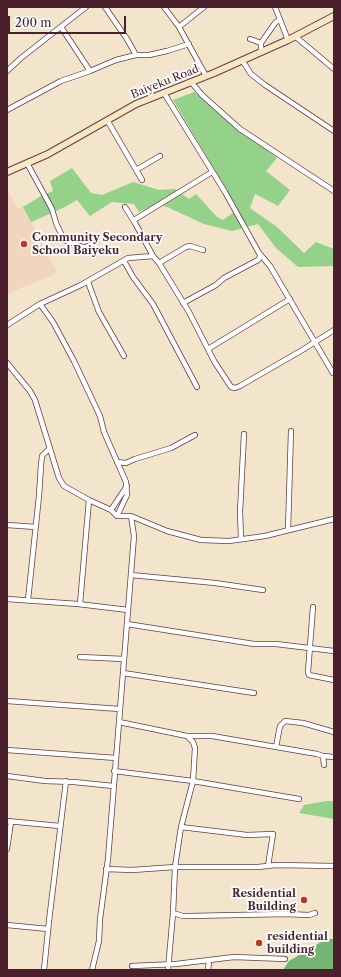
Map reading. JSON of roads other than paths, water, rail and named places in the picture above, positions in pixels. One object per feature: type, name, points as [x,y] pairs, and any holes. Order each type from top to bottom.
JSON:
[{"type":"main road","name":"Baiyeku Road","points":[[7,172],[48,154],[136,104],[206,76],[296,37],[334,16]]},
{"type":"street","points":[[7,71],[31,50],[86,7]]},
{"type":"street","points":[[104,7],[127,39],[136,55]]},
{"type":"street","points":[[164,7],[179,27],[206,76]]},
{"type":"street","points":[[179,27],[204,7]]},
{"type":"street","points":[[275,7],[288,40]]},
{"type":"street","points":[[261,52],[261,44],[275,23],[280,19]]},
{"type":"street","points":[[61,27],[90,71]]},
{"type":"street","points":[[296,37],[334,69]]},
{"type":"street","points":[[250,40],[261,44]]},
{"type":"street","points":[[7,110],[54,84],[116,60],[136,55],[149,55],[189,44]]},
{"type":"street","points":[[242,60],[251,74],[265,85],[334,131]]},
{"type":"street","points":[[191,82],[202,95],[240,129],[334,191]]},
{"type":"street","points":[[164,93],[212,172],[260,257],[265,260],[290,299],[332,373]]},
{"type":"street","points":[[107,120],[142,180]]},
{"type":"street","points":[[136,170],[160,156]]},
{"type":"street","points":[[27,163],[52,209],[56,223],[64,240],[86,247],[92,244]]},
{"type":"street","points":[[134,220],[212,172]]},
{"type":"street","points":[[125,207],[134,220],[153,256],[159,262],[183,303],[229,385],[232,387],[235,388],[314,340],[334,330]]},
{"type":"street","points":[[159,262],[186,247],[190,246],[203,250]]},
{"type":"street","points":[[7,325],[40,304],[88,282],[124,260],[132,257],[153,256]]},
{"type":"street","points":[[183,303],[216,285],[260,257]]},
{"type":"street","points":[[124,260],[133,277],[153,304],[197,387]]},
{"type":"street","points":[[88,282],[99,312],[124,356]]},
{"type":"street","points":[[208,349],[290,299]]},
{"type":"street","points":[[40,304],[53,322],[74,361],[100,416],[104,432],[127,486],[128,495],[117,516]]},
{"type":"street","points":[[7,362],[30,391],[35,400],[59,478],[64,486],[111,510],[117,516],[131,516],[167,531],[201,540],[229,540],[266,536],[334,519]]},
{"type":"street","points":[[288,530],[291,431]]},
{"type":"street","points":[[241,539],[240,512],[244,434]]},
{"type":"street","points":[[117,462],[126,463],[171,448],[195,435]]},
{"type":"street","points":[[28,600],[42,456],[50,448]]},
{"type":"street","points":[[121,471],[126,463]]},
{"type":"street","points":[[111,510],[127,486]]},
{"type":"street","points":[[80,604],[89,500]]},
{"type":"street","points":[[92,970],[99,941],[116,758],[134,536],[131,516]]},
{"type":"street","points":[[7,525],[36,527]]},
{"type":"street","points":[[131,575],[215,583],[263,590]]},
{"type":"street","points":[[7,599],[80,604],[128,610]]},
{"type":"street","points":[[313,607],[307,670],[309,675],[334,680]]},
{"type":"street","points":[[127,624],[254,644],[276,644],[334,651]]},
{"type":"street","points":[[80,657],[124,659]]},
{"type":"street","points":[[123,672],[254,693]]},
{"type":"street","points":[[7,701],[120,709]]},
{"type":"street","points":[[276,747],[280,726],[285,721],[303,723],[334,732]]},
{"type":"street","points":[[119,722],[188,736],[212,736],[334,757]]},
{"type":"street","points":[[168,970],[174,913],[175,867],[181,828],[193,781],[195,748],[193,742],[188,736]]},
{"type":"street","points":[[7,750],[116,758]]},
{"type":"street","points":[[323,756],[324,765]]},
{"type":"street","points":[[114,771],[193,781],[298,799]]},
{"type":"street","points":[[7,776],[44,781],[113,786]]},
{"type":"street","points":[[44,970],[66,782]]},
{"type":"street","points":[[7,849],[9,822],[60,826]]},
{"type":"street","points":[[181,828],[247,835],[272,834],[268,866]]},
{"type":"street","points":[[106,869],[132,870],[175,867],[334,866]]},
{"type":"street","points":[[174,913],[190,916],[305,915],[315,913]]},
{"type":"street","points":[[7,925],[48,929]]},
{"type":"street","points":[[132,966],[169,964],[234,957],[285,959]]},
{"type":"street","points":[[208,970],[209,960]]},
{"type":"place","name":"Community Secondary School Baiyeku","points":[[24,244]]},
{"type":"place","name":"Residential Building","points":[[304,900]]},
{"type":"place","name":"residential building","points":[[259,943]]}]
